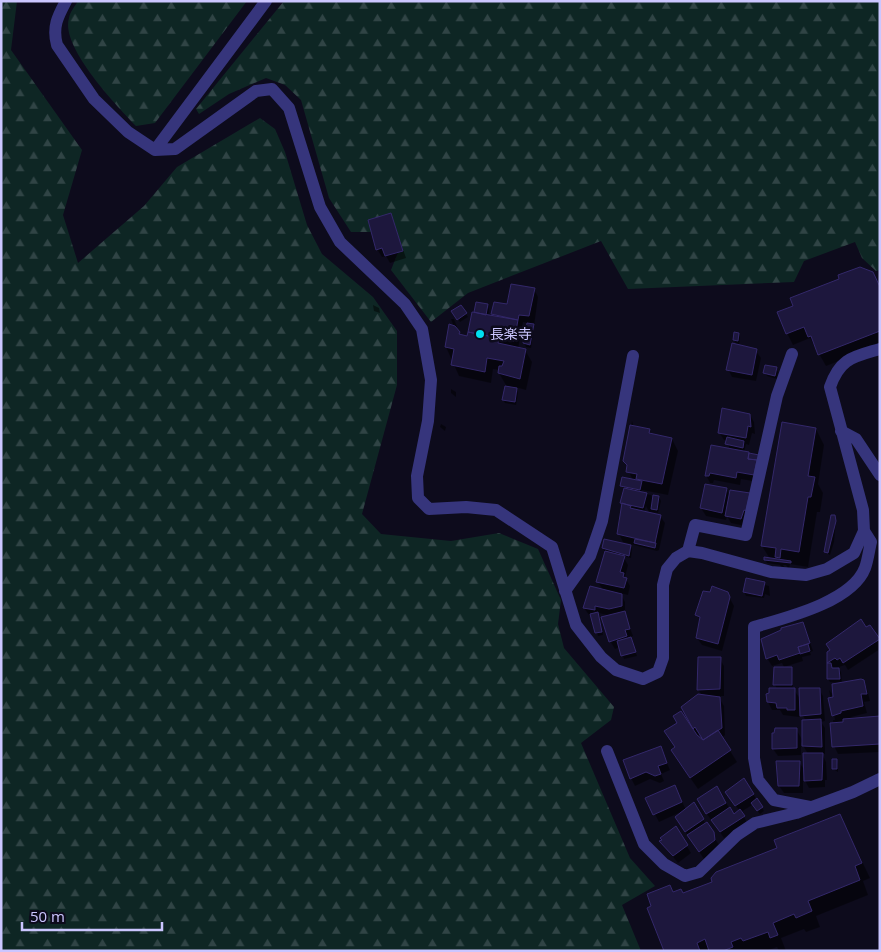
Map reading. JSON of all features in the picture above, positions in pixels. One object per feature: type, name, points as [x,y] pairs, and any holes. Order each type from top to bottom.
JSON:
[{"type":"street","points":[[66,1],[56,20],[54,36],[57,45],[94,99],[128,132],[155,150],[175,149],[256,91],[272,89],[289,108],[320,206],[340,242],[405,304],[422,329],[431,380],[428,421],[417,476],[418,498],[430,509],[466,507],[496,510],[530,530],[552,547],[576,625],[601,657],[616,670],[642,679],[658,672],[663,658],[663,586],[667,569],[676,558],[688,551],[702,552],[771,572],[806,574],[827,569],[854,553],[864,531]]},
{"type":"street","points":[[155,150],[266,1]]},
{"type":"street","points":[[810,807],[774,800],[758,780],[754,758],[754,628],[815,607],[840,594],[855,582],[864,570],[870,542],[864,531],[863,510],[830,387],[836,370],[849,358],[880,349]]},
{"type":"street","points":[[688,551],[695,525],[746,535],[777,396],[792,354]]},
{"type":"street","points":[[564,591],[590,556],[602,520],[633,356]]},
{"type":"street","points":[[842,431],[856,439],[880,475]]},
{"type":"street","points":[[607,751],[644,844],[664,864],[685,876],[699,872],[737,835],[755,823],[853,792],[880,779]]},
{"type":"green space","points":[[1,1],[17,1],[11,50],[82,150],[63,215],[78,263],[144,206],[177,167],[260,118],[275,129],[285,152],[307,225],[322,254],[373,297],[397,331],[397,385],[362,514],[381,534],[451,541],[499,533],[538,549],[561,600],[558,624],[564,648],[614,707],[611,720],[581,743],[630,858],[655,886],[622,905],[641,951],[1,951]]},
{"type":"green space","points":[[78,1],[247,1],[155,123],[136,126],[104,91],[81,60],[73,44],[69,30],[69,18],[71,11]]},
{"type":"green space","points":[[284,1],[880,1],[880,270],[876,271],[862,258],[855,242],[804,261],[794,282],[628,289],[601,241],[468,293],[431,322],[391,270],[399,250],[378,232],[351,232],[329,198],[301,100],[285,85],[266,78],[229,94],[199,114],[196,109]]},
{"type":"building","points":[[391,213],[403,251],[385,256],[382,248],[376,250],[368,220]]},
{"type":"building","points":[[860,267],[873,272],[880,287],[880,331],[818,355],[811,336],[808,337],[804,327],[786,334],[777,312],[793,306],[790,298],[839,279],[838,275]]},
{"type":"building","points":[[511,284],[535,288],[529,316],[519,315],[518,320],[491,314],[494,302],[507,304]]},
{"type":"building","points":[[476,302],[488,304],[486,315],[474,312]]},
{"type":"building","points":[[461,305],[467,313],[457,320],[451,311]]},
{"type":"building","points":[[472,312],[518,320],[514,341],[468,332]]},
{"type":"building","points":[[527,323],[534,324],[530,345],[523,343]]},
{"type":"building","points":[[449,324],[455,326],[460,332],[459,334],[467,336],[468,332],[499,338],[498,343],[526,349],[520,379],[498,373],[499,366],[502,366],[504,361],[487,358],[485,372],[451,365],[454,349],[445,347]]},
{"type":"building","points":[[734,332],[739,333],[738,341],[733,340]]},
{"type":"building","points":[[732,343],[757,349],[752,375],[726,370]]},
{"type":"building","points":[[765,365],[777,367],[775,376],[763,373]]},
{"type":"building","points":[[505,386],[517,388],[515,402],[502,400]]},
{"type":"building","points":[[722,408],[750,414],[751,427],[748,426],[746,438],[718,433]]},
{"type":"building","points":[[782,422],[816,428],[808,476],[815,477],[811,497],[808,497],[799,552],[781,549],[780,558],[775,557],[776,548],[761,546]]},
{"type":"building","points":[[630,425],[650,429],[649,433],[672,438],[662,484],[636,479],[637,474],[626,472],[627,465],[623,461]]},
{"type":"building","points":[[727,437],[744,441],[743,448],[725,444]]},
{"type":"building","points":[[711,445],[749,452],[748,459],[757,460],[754,475],[737,472],[736,478],[710,473],[709,476],[705,476]]},
{"type":"building","points":[[749,453],[759,455],[758,460],[748,459]]},
{"type":"building","points":[[622,477],[642,481],[640,490],[620,486]]},
{"type":"building","points":[[705,484],[727,488],[722,513],[700,508]]},
{"type":"building","points":[[624,488],[647,493],[643,508],[620,503]]},
{"type":"building","points":[[730,490],[750,493],[746,511],[744,510],[741,519],[725,516]]},
{"type":"building","points":[[653,495],[659,496],[657,510],[651,509]]},
{"type":"building","points":[[622,503],[631,506],[630,508],[661,515],[655,543],[617,534]]},
{"type":"building","points":[[831,515],[835,515],[836,521],[828,553],[824,552]]},
{"type":"building","points":[[604,539],[631,545],[629,556],[602,548]]},
{"type":"building","points":[[635,539],[656,543],[655,548],[634,543]]},
{"type":"building","points":[[605,551],[625,556],[620,572],[624,573],[623,577],[627,578],[624,588],[596,582]]},
{"type":"building","points":[[764,557],[791,561],[791,563],[764,560]]},
{"type":"building","points":[[746,578],[765,582],[762,596],[743,592]]},
{"type":"building","points":[[590,586],[622,594],[622,606],[609,609],[595,606],[595,610],[583,608]]},
{"type":"building","points":[[712,586],[728,592],[730,597],[718,644],[696,638],[700,617],[695,615],[703,591],[710,592]]},
{"type":"building","points":[[625,611],[630,629],[625,630],[627,636],[609,642],[601,617]]},
{"type":"building","points":[[598,612],[602,632],[595,633],[590,614]]},
{"type":"building","points":[[861,619],[866,627],[870,625],[880,639],[843,663],[840,658],[837,660],[835,658],[827,663],[827,652],[830,650],[826,644]]},
{"type":"building","points":[[803,622],[810,643],[798,647],[800,653],[779,660],[777,655],[766,659],[761,639],[781,630],[781,628]]},
{"type":"building","points":[[631,637],[636,652],[621,656],[617,641]]},
{"type":"building","points":[[808,644],[810,651],[800,654],[798,647]]},
{"type":"building","points":[[698,657],[721,657],[720,689],[697,690]]},
{"type":"building","points":[[827,663],[831,663],[832,668],[839,668],[840,679],[827,679]]},
{"type":"building","points":[[774,667],[792,667],[792,685],[773,685]]},
{"type":"building","points":[[864,680],[867,694],[861,694],[863,706],[841,711],[841,713],[832,716],[828,698],[833,697],[832,684]]},
{"type":"building","points":[[769,688],[795,688],[795,710],[777,708],[776,703],[767,702],[766,694],[769,693]]},
{"type":"building","points":[[799,688],[820,688],[821,714],[800,716]]},
{"type":"building","points":[[698,694],[720,697],[722,728],[703,740],[695,727],[693,729],[681,707]]},
{"type":"building","points":[[681,711],[697,735],[703,740],[718,730],[731,750],[690,778],[671,750],[675,747],[664,731],[677,723],[673,716]]},
{"type":"building","points":[[880,716],[880,744],[832,747],[830,723],[843,722],[843,719]]},
{"type":"building","points":[[821,719],[822,747],[802,746],[802,720]]},
{"type":"building","points":[[775,728],[797,728],[797,748],[772,749],[772,733],[774,733]]},
{"type":"building","points":[[661,746],[667,763],[658,766],[661,774],[655,776],[646,772],[630,779],[623,760]]},
{"type":"building","points":[[803,753],[823,753],[822,780],[804,781]]},
{"type":"building","points":[[832,759],[837,759],[837,769],[832,769]]},
{"type":"building","points":[[776,761],[800,761],[799,786],[778,786]]},
{"type":"building","points":[[744,778],[754,794],[735,806],[725,792]]},
{"type":"building","points":[[675,785],[682,802],[653,815],[645,798]]},
{"type":"building","points":[[717,786],[726,803],[706,814],[697,799]]},
{"type":"building","points":[[757,798],[763,807],[757,811],[751,803]]},
{"type":"building","points":[[694,802],[704,819],[685,832],[675,817]]},
{"type":"building","points":[[730,807],[734,814],[740,809],[745,816],[720,832],[711,820]]},
{"type":"building","points":[[840,814],[862,863],[855,866],[860,880],[808,901],[812,911],[796,918],[794,914],[773,923],[778,935],[770,938],[768,932],[743,941],[741,938],[731,942],[733,947],[723,951],[709,951],[705,939],[697,943],[700,951],[664,951],[647,908],[651,906],[647,894],[670,885],[673,892],[681,889],[683,893],[712,882],[711,878],[716,872],[777,848],[774,840]]},
{"type":"building","points":[[707,822],[714,832],[715,840],[699,852],[687,835]]},
{"type":"building","points":[[676,826],[688,845],[673,856],[659,841],[662,840],[660,838]]},
{"type":"place","name":"長楽寺","points":[[480,334]]}]
